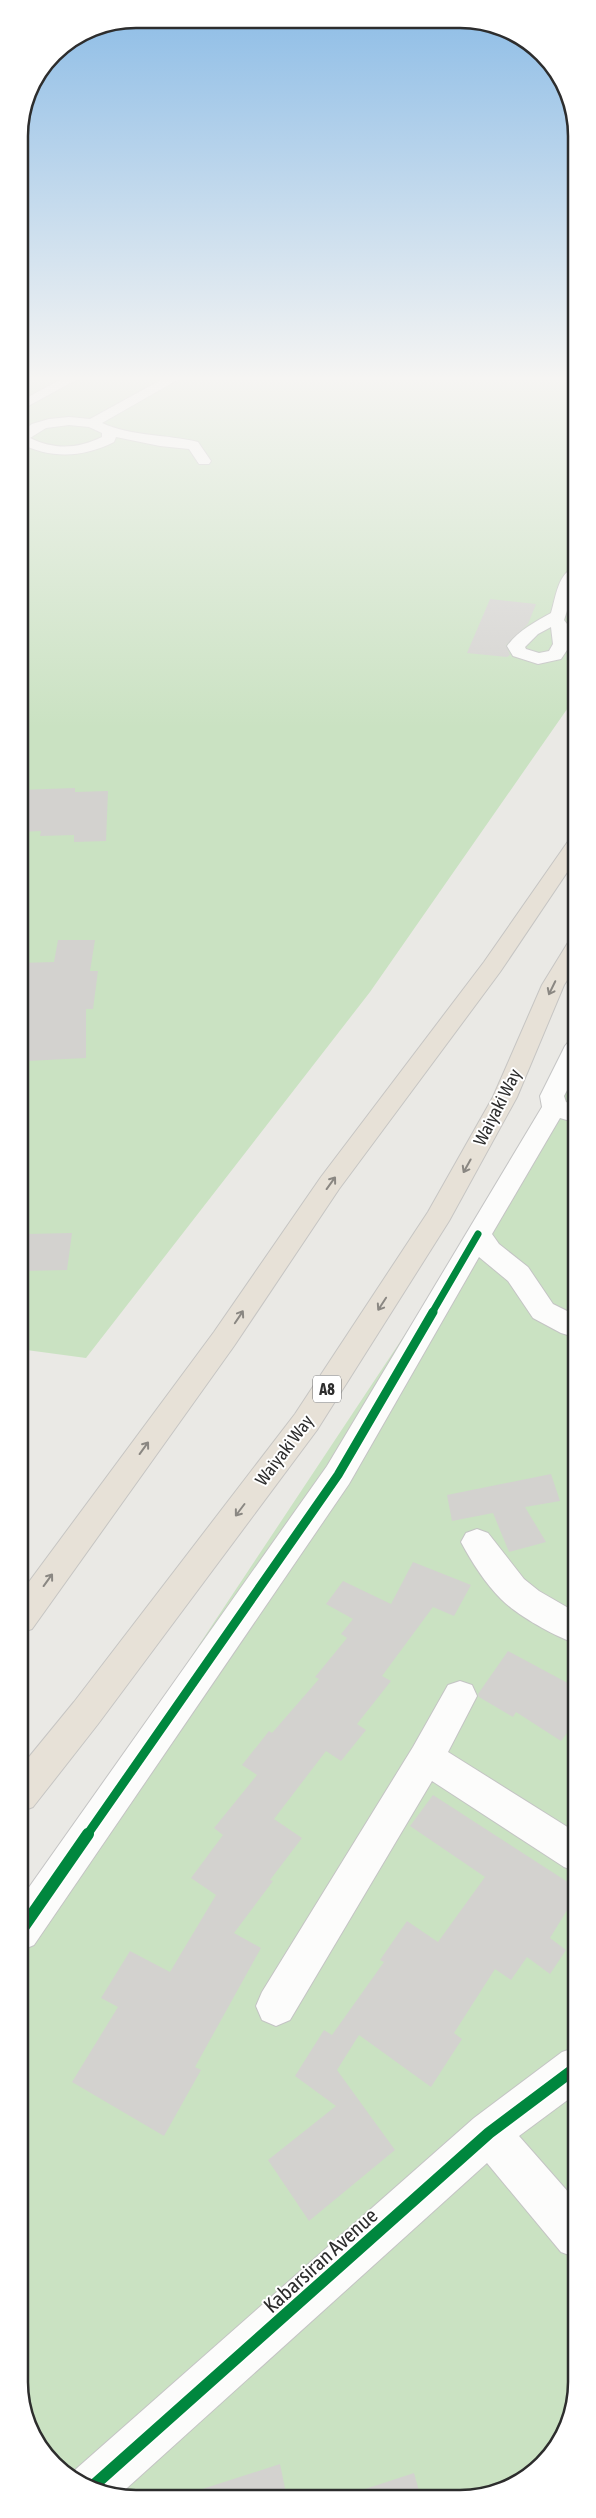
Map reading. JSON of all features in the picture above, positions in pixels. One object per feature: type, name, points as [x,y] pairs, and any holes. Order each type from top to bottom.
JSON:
[{"type":"highway","points":[[28,1608],[218,1347],[330,1183],[492,967],[568,856]]},
{"type":"highway","name":"Waiyaki Way","points":[[28,1785],[86,1713],[306,1422],[440,1215],[504,1097],[553,985],[568,960]]},
{"type":"street","points":[[555,620],[559,616],[568,584]]},
{"type":"street","points":[[28,1921],[338,1475],[478,1234],[565,1111],[552,1096],[568,1063]]},
{"type":"street","points":[[478,1234],[488,1251],[518,1274],[543,1311],[568,1324]]},
{"type":"street","points":[[477,1542],[512,1589],[527,1601],[568,1625]]},
{"type":"street","points":[[276,2006],[426,1758],[460,1696]]},
{"type":"street","points":[[426,1758],[568,1848]]},
{"type":"street","name":"Kabarsiran Avenue","points":[[96,2483],[489,2133],[568,2074]]},
{"type":"street","points":[[489,2133],[568,2225]]},
{"type":"green space","points":[[28,493],[568,493],[568,708],[370,992],[86,1358],[28,1350]]},
{"type":"green space","points":[[568,1089],[568,2389],[563,2417],[554,2436],[537,2459],[508,2479],[495,2485],[474,2490],[122,2490],[101,2485],[88,2479],[59,2459],[39,2430],[33,2417],[28,2396],[28,1903]]},
{"type":"building","points":[[490,599],[536,604],[528,624],[506,645],[510,655],[507,657],[467,653]]},
{"type":"building","points":[[75,788],[75,792],[108,791],[106,841],[74,842],[74,835],[40,836],[41,831],[28,832],[28,790]]},
{"type":"building","points":[[58,940],[95,940],[90,971],[98,971],[93,1009],[86,1009],[86,1058],[28,1061],[28,963],[54,962]]},
{"type":"building","points":[[72,1233],[67,1270],[28,1271],[28,1234]]},
{"type":"building","points":[[551,1474],[560,1501],[525,1507],[546,1542],[509,1552],[493,1513],[452,1521],[447,1495]]},
{"type":"building","points":[[413,1562],[471,1585],[454,1616],[433,1607],[382,1676],[391,1681],[357,1724],[366,1730],[341,1761],[326,1751],[274,1819],[302,1838],[270,1880],[273,1881],[234,1933],[261,1948],[195,2067],[201,2070],[164,2136],[72,2082],[118,2007],[101,1998],[130,1951],[170,1972],[216,1895],[191,1878],[223,1835],[214,1828],[257,1775],[242,1765],[269,1731],[272,1733],[319,1679],[315,1677],[347,1638],[341,1634],[353,1619],[326,1604],[343,1581],[391,1604]]},
{"type":"building","points":[[508,1651],[568,1683],[568,1732],[561,1741],[516,1712],[513,1717],[479,1697],[478,1694]]},
{"type":"building","points":[[433,1795],[568,1882],[568,1909],[550,1938],[566,1950],[550,1974],[527,1957],[511,1980],[495,1969],[454,2033],[462,2039],[431,2087],[359,2035],[337,2070],[395,2150],[309,2221],[268,2160],[336,2106],[295,2076],[324,2030],[332,2035],[384,1962],[380,1960],[407,1921],[438,1942],[485,1877],[410,1826]]},
{"type":"building","points":[[280,2464],[285,2490],[199,2490]]},
{"type":"building","points":[[414,2473],[419,2490],[362,2490]]},
{"type":"cycle path","points":[[28,1921],[338,1475],[478,1234]]},
{"type":"cycle path","points":[[96,2483],[489,2133],[568,2074]]}]
